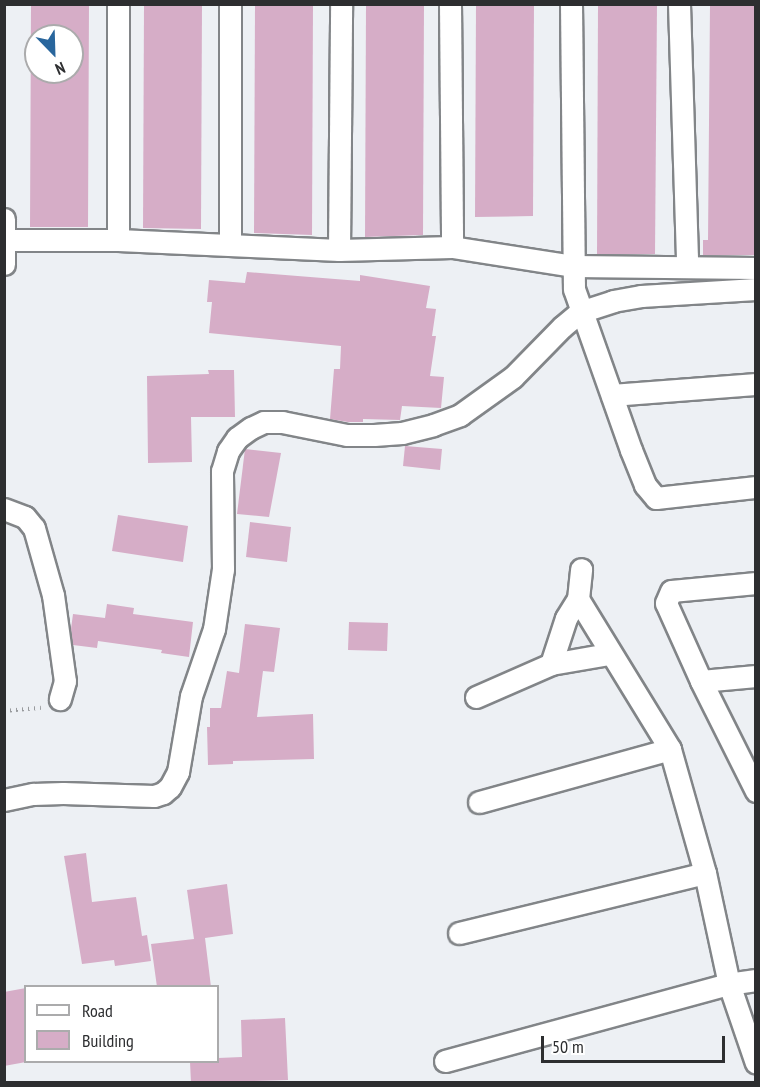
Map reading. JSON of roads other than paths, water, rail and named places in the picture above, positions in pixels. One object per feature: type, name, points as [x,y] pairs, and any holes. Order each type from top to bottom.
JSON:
[{"type":"street","points":[[118,4],[118,240]]},
{"type":"street","points":[[230,4],[230,245]]},
{"type":"street","points":[[339,250],[341,4]]},
{"type":"street","points":[[450,4],[452,247]]},
{"type":"street","points":[[571,4],[574,289],[580,312],[645,485],[657,498],[756,487]]},
{"type":"street","points":[[679,4],[687,265]]},
{"type":"street","points":[[4,219],[4,264]]},
{"type":"street","points":[[5,240],[118,240],[339,250],[452,247],[573,266],[687,265],[756,268]]},
{"type":"street","points":[[4,800],[33,794],[63,793],[154,796],[164,794],[175,781],[191,696],[214,628],[223,569],[222,471],[228,451],[237,438],[264,422],[307,425],[347,435],[402,433],[433,425],[460,415],[495,391],[580,312],[613,301],[641,296],[756,289]]},
{"type":"street","points":[[612,395],[756,384]]},
{"type":"street","points":[[4,509],[25,517],[34,528],[53,595],[64,681],[60,699]]},
{"type":"street","points":[[551,664],[566,618],[578,599],[581,568]]},
{"type":"street","points":[[756,583],[675,590],[667,594],[666,603],[701,681],[756,791]]},
{"type":"street","points":[[578,599],[609,654],[670,749],[705,873],[729,984],[756,1063]]},
{"type":"street","points":[[476,697],[551,664],[609,654]]},
{"type":"street","points":[[701,681],[756,676]]},
{"type":"street","points":[[479,802],[670,749]]},
{"type":"street","points":[[459,933],[705,873]]},
{"type":"street","points":[[445,1061],[729,984],[756,980]]}]
